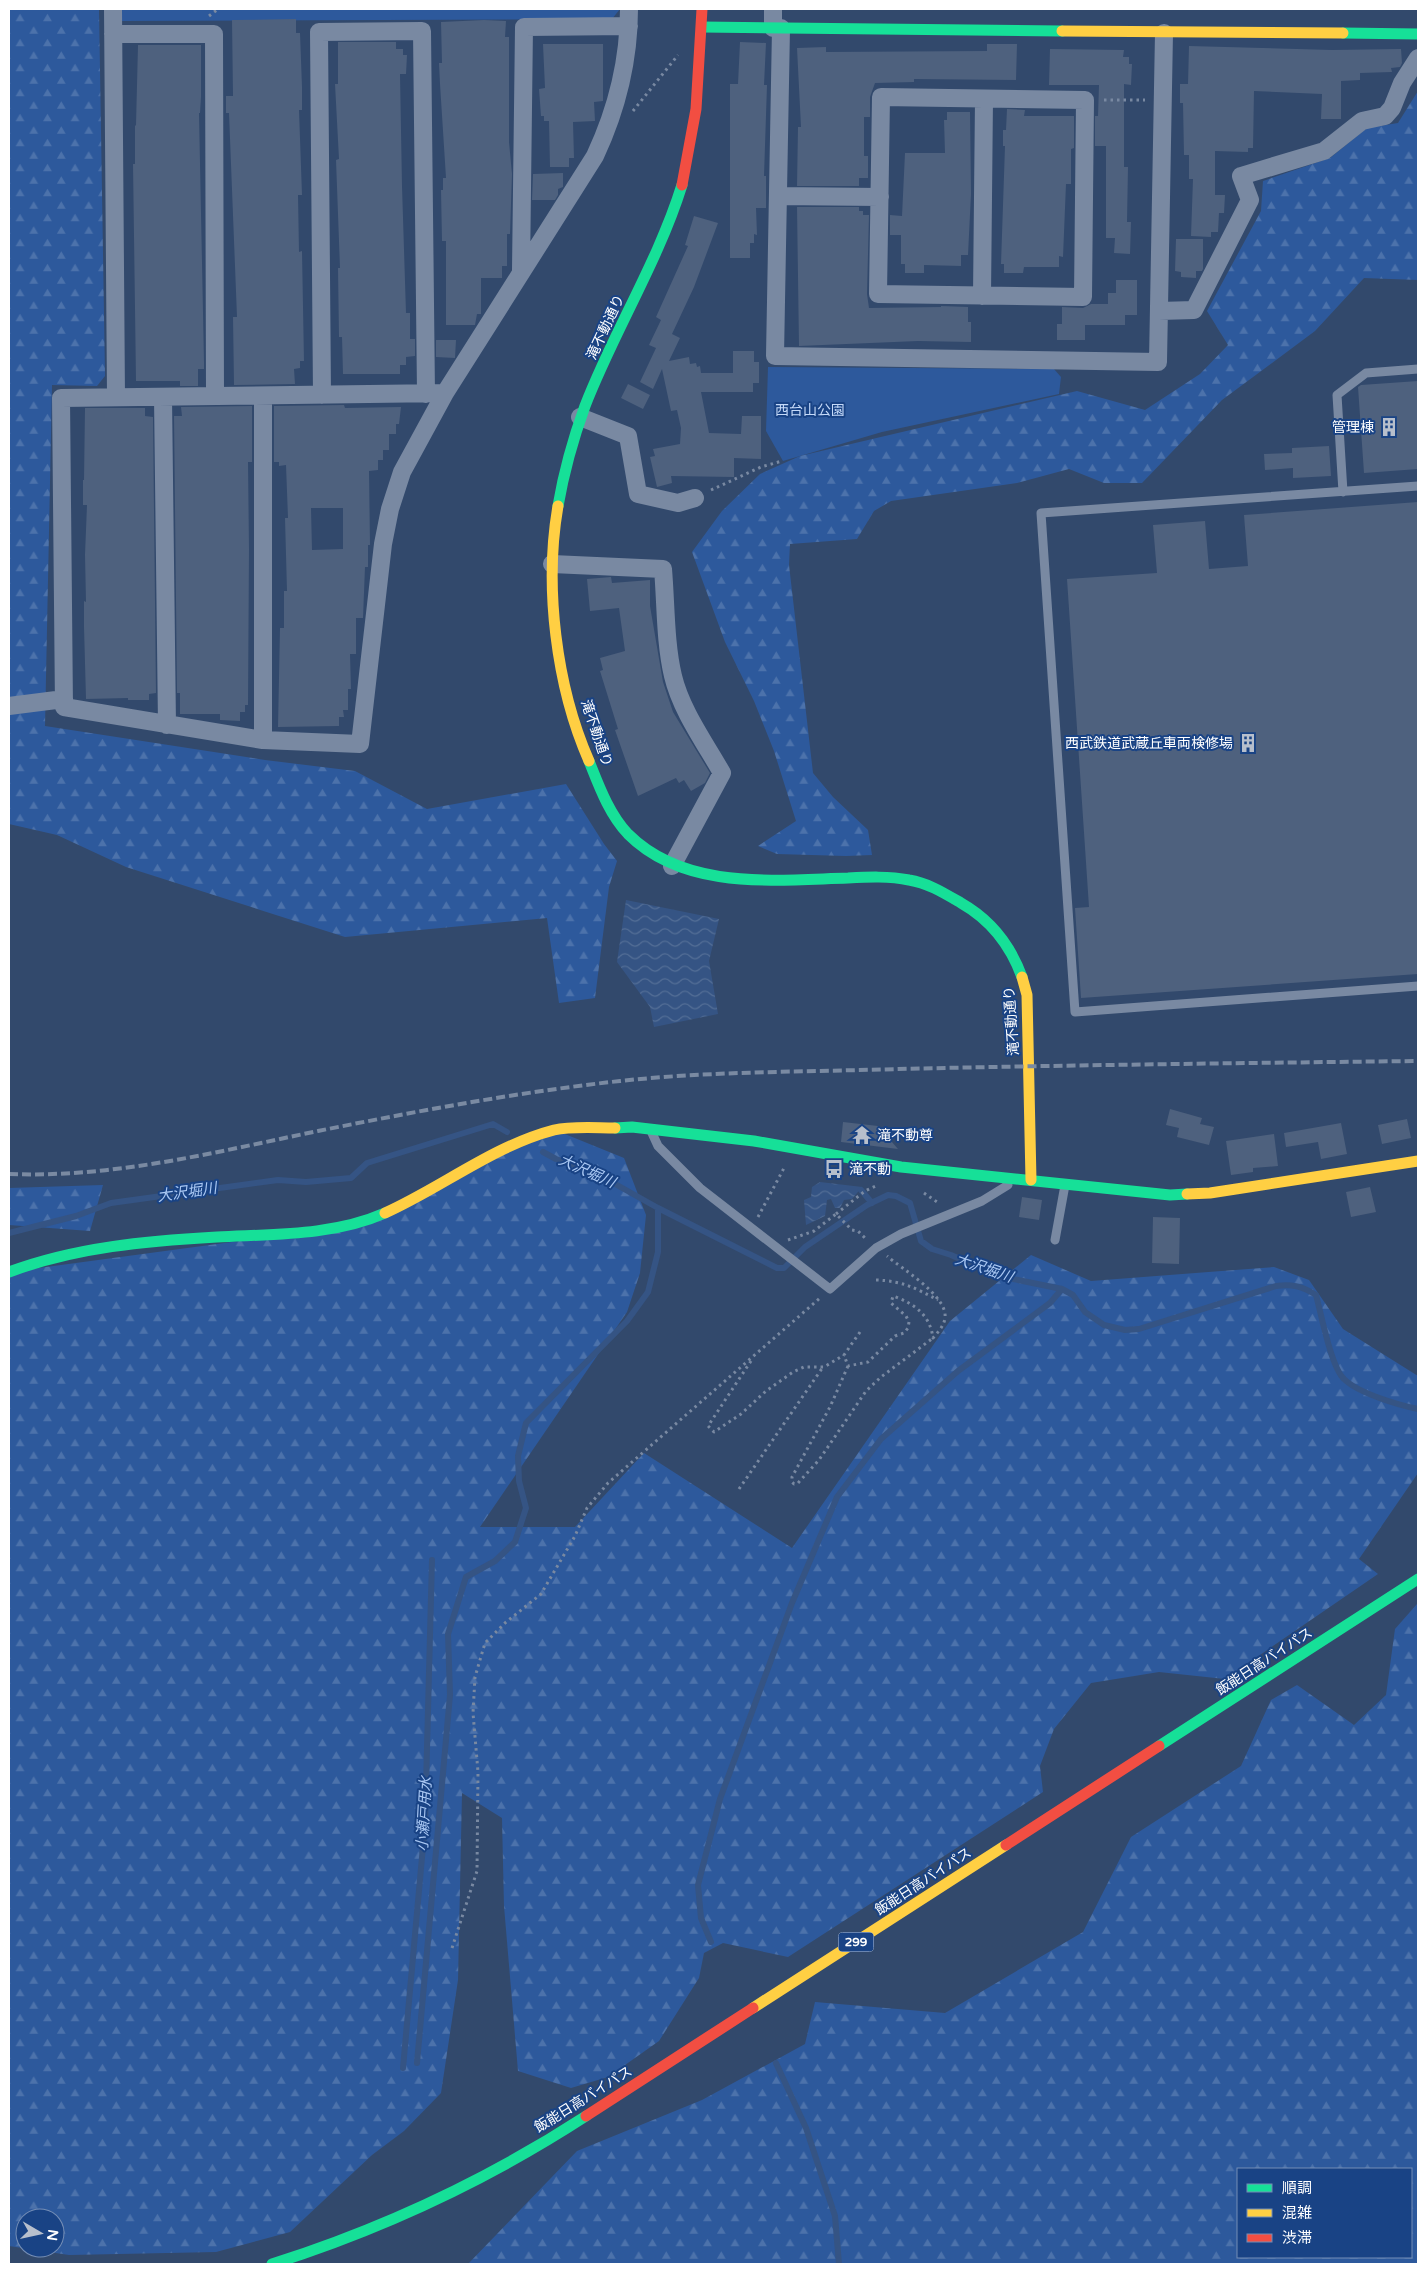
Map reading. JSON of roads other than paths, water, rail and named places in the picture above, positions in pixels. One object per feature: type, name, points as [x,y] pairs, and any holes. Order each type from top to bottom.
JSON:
[{"type":"main road","name":"滝不動通り","points":[[702,9],[699,91],[689,152],[675,205],[580,417],[564,472],[556,521],[552,564],[556,633],[568,696],[589,764],[618,821],[644,848],[672,866],[700,874],[739,879],[877,877],[910,880],[939,890],[971,908],[992,924],[1020,968],[1027,995],[1025,1179]]},
{"type":"main road","points":[[702,27],[1418,34]]},
{"type":"main road","points":[[9,1272],[36,1262],[90,1249],[177,1240],[295,1233],[344,1227],[381,1215],[412,1201],[506,1148],[555,1130],[649,1128],[794,1148],[901,1167],[1170,1195],[1210,1193],[1418,1161]]},
{"type":"main road","name":"飯能日高バイパス","points":[[272,2264],[328,2247],[421,2208],[565,2130],[1418,1579]]},
{"type":"street","points":[[113,9],[116,397]]},
{"type":"street","points":[[773,9],[777,28],[778,196],[775,356],[1158,362],[1164,33]]},
{"type":"street","points":[[445,394],[61,398],[64,707],[263,740],[360,744],[383,544],[390,509],[402,472],[445,394],[521,270],[595,156],[606,133],[624,70],[629,17],[524,27],[521,270]]},
{"type":"street","points":[[322,395],[319,32],[422,31],[426,394]]},
{"type":"street","points":[[113,34],[214,34],[215,396]]},
{"type":"street","points":[[1159,311],[1194,310],[1250,200],[1241,176],[1324,151],[1362,121],[1385,116],[1392,108],[1402,83],[1418,58]]},
{"type":"street","points":[[881,97],[984,99],[1085,100],[1083,297],[878,294],[881,97]]},
{"type":"street","points":[[982,296],[984,99]]},
{"type":"street","points":[[778,196],[880,197]]},
{"type":"street","points":[[164,396],[166,725]]},
{"type":"street","points":[[263,396],[263,740]]},
{"type":"street","points":[[580,417],[628,436],[638,494],[678,503],[695,498]]},
{"type":"street","points":[[552,564],[663,569],[668,637],[674,677],[684,704],[722,773],[672,866]]},
{"type":"street","points":[[9,706],[64,699]]},
{"type":"lane","points":[[1343,492],[1337,395],[1366,373],[1418,369]]},
{"type":"lane","points":[[1418,486],[1041,514],[1075,1012],[1418,986]]},
{"type":"lane","points":[[649,1128],[658,1146],[700,1188],[830,1289],[876,1248],[901,1234],[931,1224],[1025,1179]]},
{"type":"lane","points":[[1055,1240],[1065,1184]]},
{"type":"water","points":[[626,900],[719,919],[709,961],[718,1014],[654,1027],[650,1007],[617,962]]},
{"type":"water","points":[[820,1182],[862,1187],[852,1199],[844,1200],[840,1208],[835,1208],[831,1199],[827,1200],[825,1216],[806,1225],[804,1200],[811,1197],[812,1187]]},
{"type":"waterway","name":"大沢堀川","points":[[9,1233],[76,1216],[111,1203],[278,1180],[306,1182],[351,1178],[367,1163],[493,1124],[507,1132]]},
{"type":"waterway","name":"大沢堀川","points":[[543,1152],[556,1159],[592,1171],[658,1208],[777,1268],[784,1268],[805,1247],[867,1205],[888,1195],[896,1196],[910,1203],[921,1241],[932,1249],[951,1255],[998,1276],[1062,1289],[1073,1295],[1085,1312],[1104,1325],[1125,1330],[1139,1329],[1276,1286],[1287,1285],[1301,1288],[1316,1295],[1331,1352],[1339,1373],[1344,1379],[1368,1394],[1418,1409]]},
{"type":"waterway","points":[[861,1190],[872,1203]]},
{"type":"waterway","points":[[417,2063],[450,1695],[448,1634],[466,1577],[495,1561],[515,1542],[526,1508],[519,1481],[518,1456],[526,1423],[627,1321],[648,1292],[658,1252],[658,1208]]},
{"type":"waterway","points":[[711,1942],[701,1918],[698,1885],[720,1799],[792,1603],[837,1497],[881,1439],[958,1371],[1050,1303],[1062,1289]]},
{"type":"waterway","name":"小瀬戸用水","points":[[403,2068],[425,1824],[432,1560]]},
{"type":"waterway","points":[[776,2063],[806,2128],[835,2216],[839,2264]]},
{"type":"railway","points":[[9,1174],[48,1174],[126,1168],[203,1155],[469,1103],[582,1085],[655,1078],[898,1069],[1418,1061]]},
{"type":"place","name":"管理棟","points":[[1389,427]]},
{"type":"place","name":"西武鉄道武蔵丘車両検修場","points":[[1248,743]]},
{"type":"place","name":"滝不動尊","points":[[862,1135]]},
{"type":"place","name":"滝不動","points":[[834,1169]]},
{"type":"park label","name":"西台山公園","points":[[810,410]]}]
